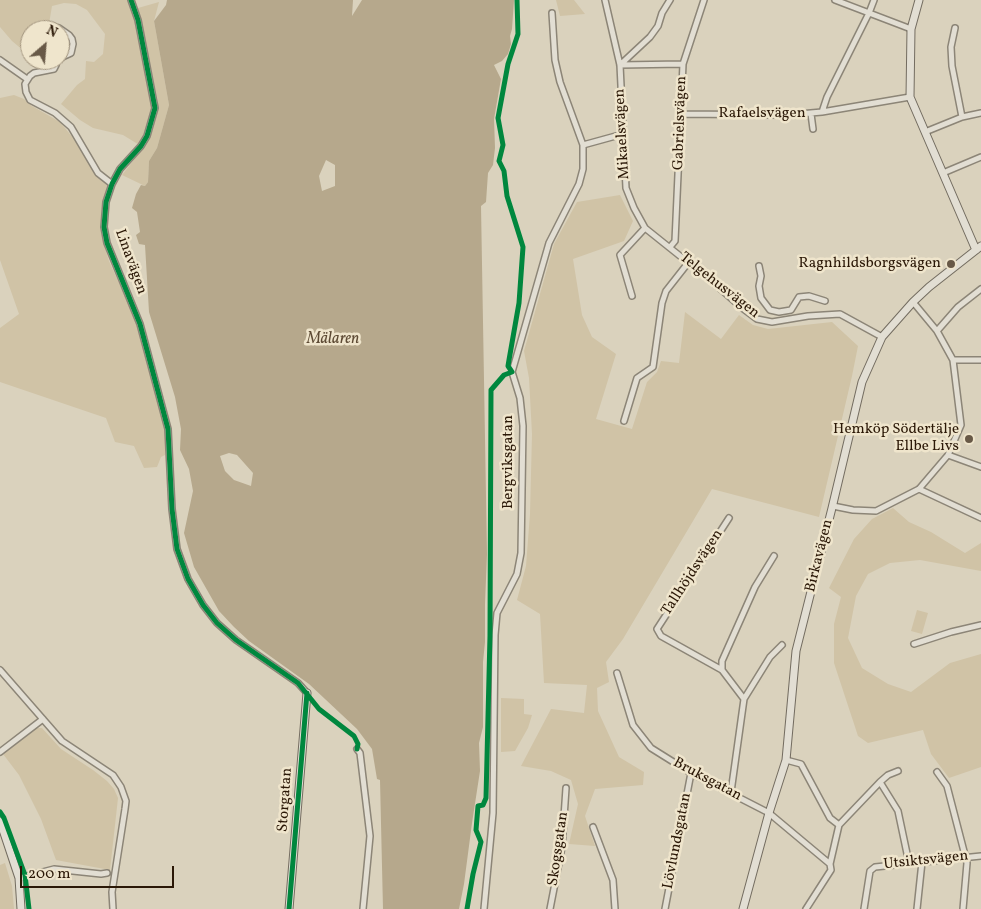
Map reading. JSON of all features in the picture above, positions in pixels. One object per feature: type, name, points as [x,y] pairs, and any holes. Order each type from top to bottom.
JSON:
[{"type":"street","name":"Linavägen","points":[[131,0],[138,20],[155,108],[147,136],[141,146],[120,169],[112,184],[104,216],[107,243],[140,324],[168,429],[172,510],[178,549],[188,578],[203,605],[217,623],[236,640],[298,683],[307,693]]},
{"type":"street","name":"Mikaelsvägen","points":[[605,0],[620,65],[626,188],[645,228],[670,247]]},
{"type":"street","points":[[620,65],[650,37],[658,26],[662,13],[670,0]]},
{"type":"street","name":"Gabrielsvägen","points":[[670,247],[676,241],[683,64],[704,0]]},
{"type":"street","points":[[835,0],[911,28]]},
{"type":"street","name":"Rafaelsvägen","points":[[682,114],[788,115],[822,112],[835,80],[874,0]]},
{"type":"street","points":[[919,0],[911,28],[910,97],[978,248]]},
{"type":"street","name":"Bergviksgatan","points":[[484,909],[493,813],[495,635],[497,613],[517,574],[521,552],[523,426],[520,398],[512,372],[549,242],[580,183],[583,169],[583,145],[558,75],[555,60],[552,13]]},
{"type":"street","points":[[955,28],[951,47],[952,66],[962,117]]},
{"type":"street","points":[[70,36],[73,44],[70,53]]},
{"type":"street","points":[[0,60],[27,79]]},
{"type":"street","points":[[620,65],[683,64]]},
{"type":"street","points":[[50,70],[34,74],[27,79],[25,89],[28,97],[63,119],[78,138],[98,173],[112,184]]},
{"type":"street","points":[[822,112],[910,97]]},
{"type":"street","points":[[925,132],[962,117],[981,113]]},
{"type":"street","points":[[811,114],[813,129]]},
{"type":"street","points":[[583,145],[623,134]]},
{"type":"street","points":[[943,173],[981,157]]},
{"type":"street","points":[[632,296],[620,255],[645,228]]},
{"type":"street","name":"Telgehusvägen","points":[[670,247],[757,319],[772,322],[808,316],[840,314],[882,337]]},
{"type":"street","name":"Birkavägen","points":[[743,909],[769,813],[786,760],[796,651],[862,382],[882,337],[929,287],[978,248]]},
{"type":"street","points":[[624,421],[637,378],[653,367],[662,303],[666,291],[688,263]]},
{"type":"street","points":[[759,266],[761,298],[770,310],[779,312],[791,310],[799,297],[803,296],[824,301]]},
{"type":"street","points":[[937,331],[958,307],[981,289]]},
{"type":"street","points":[[833,506],[853,510],[876,511],[920,489],[948,455],[961,425],[953,360],[937,331],[913,302]]},
{"type":"street","points":[[953,360],[981,360]]},
{"type":"street","points":[[948,455],[981,467]]},
{"type":"street","points":[[920,489],[981,518]]},
{"type":"street","name":"Tallhöjdsvägen","points":[[729,518],[657,629],[661,636],[722,670],[744,699]]},
{"type":"street","points":[[722,670],[722,661],[755,587],[774,556]]},
{"type":"street","points":[[914,644],[981,625]]},
{"type":"street","points":[[731,792],[744,699],[770,656],[782,645]]},
{"type":"street","points":[[0,670],[62,742],[118,781],[124,794],[125,809],[112,892],[113,909]]},
{"type":"street","name":"Bruksgatan","points":[[617,673],[633,725],[650,748],[691,773],[769,813],[830,864]]},
{"type":"street","name":"Storgatan","points":[[289,909],[307,693]]},
{"type":"street","points":[[0,752],[43,719]]},
{"type":"street","points":[[357,749],[360,753],[370,836],[363,909]]},
{"type":"street","points":[[786,760],[801,764],[830,818],[839,825]]},
{"type":"street","points":[[806,909],[831,870],[830,864],[839,825],[888,774],[898,771]]},
{"type":"street","points":[[937,772],[947,786],[968,869],[963,909]]},
{"type":"street","name":"Lövlundsgatan","points":[[665,909],[691,773]]},
{"type":"street","points":[[880,782],[898,811],[909,863]]},
{"type":"street","name":"Skogsgatan","points":[[550,909],[562,847],[566,788]]},
{"type":"street","points":[[0,821],[19,878],[21,909]]},
{"type":"street","points":[[593,827],[613,880],[615,909]]},
{"type":"street","name":"Utsiktsvägen","points":[[864,909],[870,871],[875,866],[981,856]]},
{"type":"street","points":[[917,909],[922,862]]},
{"type":"street","points":[[19,878],[54,869],[101,874],[107,872]]},
{"type":"shaded area","points":[[0,0],[131,0],[155,108],[141,146],[123,135],[93,128],[61,104],[77,85],[85,79],[86,61],[94,62],[103,54],[105,34],[87,10],[76,4],[64,3],[52,6],[50,20],[20,20],[20,48],[0,27]]},
{"type":"shaded area","points":[[556,0],[574,0],[585,14],[560,16]]},
{"type":"shaded area","points":[[159,2],[154,21],[169,105],[157,148],[149,161],[148,182],[145,186],[122,175],[143,148],[153,129],[158,101],[138,8]]},
{"type":"shaded area","points":[[14,95],[24,99],[32,106],[60,122],[74,139],[97,176],[109,186],[102,204],[100,227],[109,261],[134,316],[162,409],[165,428],[165,455],[161,457],[157,467],[144,468],[134,446],[115,442],[106,418],[0,382],[0,328],[19,314],[0,260],[0,98]]},
{"type":"shaded area","points":[[620,195],[633,221],[624,241],[573,259],[582,315],[592,337],[616,354],[596,419],[632,429],[647,382],[657,372],[661,361],[679,363],[685,312],[721,339],[739,315],[753,325],[768,329],[832,322],[858,346],[819,517],[712,489],[623,639],[606,662],[609,682],[597,688],[598,711],[619,757],[644,772],[643,785],[595,789],[585,816],[595,846],[569,844],[578,804],[571,780],[551,771],[521,766],[551,709],[584,713],[587,685],[544,683],[540,614],[517,600],[526,566],[530,514],[532,434],[529,378],[524,351],[554,244],[577,202]]},
{"type":"shaded area","points":[[893,508],[909,522],[931,532],[965,553],[981,543],[981,571],[920,560],[890,563],[868,574],[856,596],[848,638],[862,668],[888,684],[911,692],[950,663],[981,654],[981,767],[949,778],[931,754],[923,730],[868,743],[858,736],[834,663],[834,624],[841,597],[829,588],[854,539],[872,519]]},
{"type":"shaded area","points":[[917,610],[928,613],[922,634],[911,631]]},
{"type":"shaded area","points":[[501,698],[524,699],[524,714],[532,715],[528,728],[515,751],[501,752]]},
{"type":"shaded area","points":[[37,728],[42,728],[61,749],[93,770],[114,789],[118,798],[110,870],[56,860],[41,819],[19,775],[3,754]]},
{"type":"shaded area","points":[[5,863],[12,886],[14,909],[0,909],[0,865]]},
{"type":"water","name":"Mälaren","points":[[167,0],[353,0],[352,16],[362,0],[514,0],[510,36],[511,44],[508,54],[502,61],[494,65],[501,79],[494,119],[495,148],[493,165],[488,173],[486,202],[481,206],[487,554],[483,662],[483,727],[479,743],[480,771],[459,909],[383,909],[380,780],[377,779],[372,749],[357,729],[309,684],[249,641],[234,627],[219,611],[194,567],[184,533],[193,491],[189,469],[180,450],[181,429],[175,397],[149,312],[145,245],[139,244],[136,235],[140,232],[137,212],[132,208],[141,185],[145,186],[148,182],[149,161],[157,148],[169,105],[154,21],[166,5]],"holes":[[[326,160],[335,165],[335,186],[322,191],[319,176]],[[229,453],[237,455],[253,473],[251,486],[234,480],[225,471],[220,456]]]},
{"type":"cycle path","points":[[131,0],[138,20],[155,108],[147,136],[141,146],[120,169],[112,184],[106,202],[104,227],[107,243],[140,324],[168,429],[172,509],[177,549],[188,579],[203,605],[217,623],[236,640],[298,683],[319,709],[354,736],[358,744],[357,749]]},
{"type":"cycle path","points":[[467,909],[481,842],[476,830],[478,806],[483,805],[486,798],[490,636],[491,390],[504,375],[512,372],[508,366],[519,303],[523,247],[507,196],[504,171],[499,161],[503,145],[498,118],[508,64],[518,34],[517,0]]},
{"type":"cycle path","points":[[289,909],[307,693]]},
{"type":"cycle path","points":[[0,812],[4,818],[25,875],[29,909]]},
{"type":"place","name":"Ragnhildsborgsvägen","points":[[951,264]]},
{"type":"place","name":"Hemköp Södertälje Ellbe Livs","points":[[969,439]]}]
